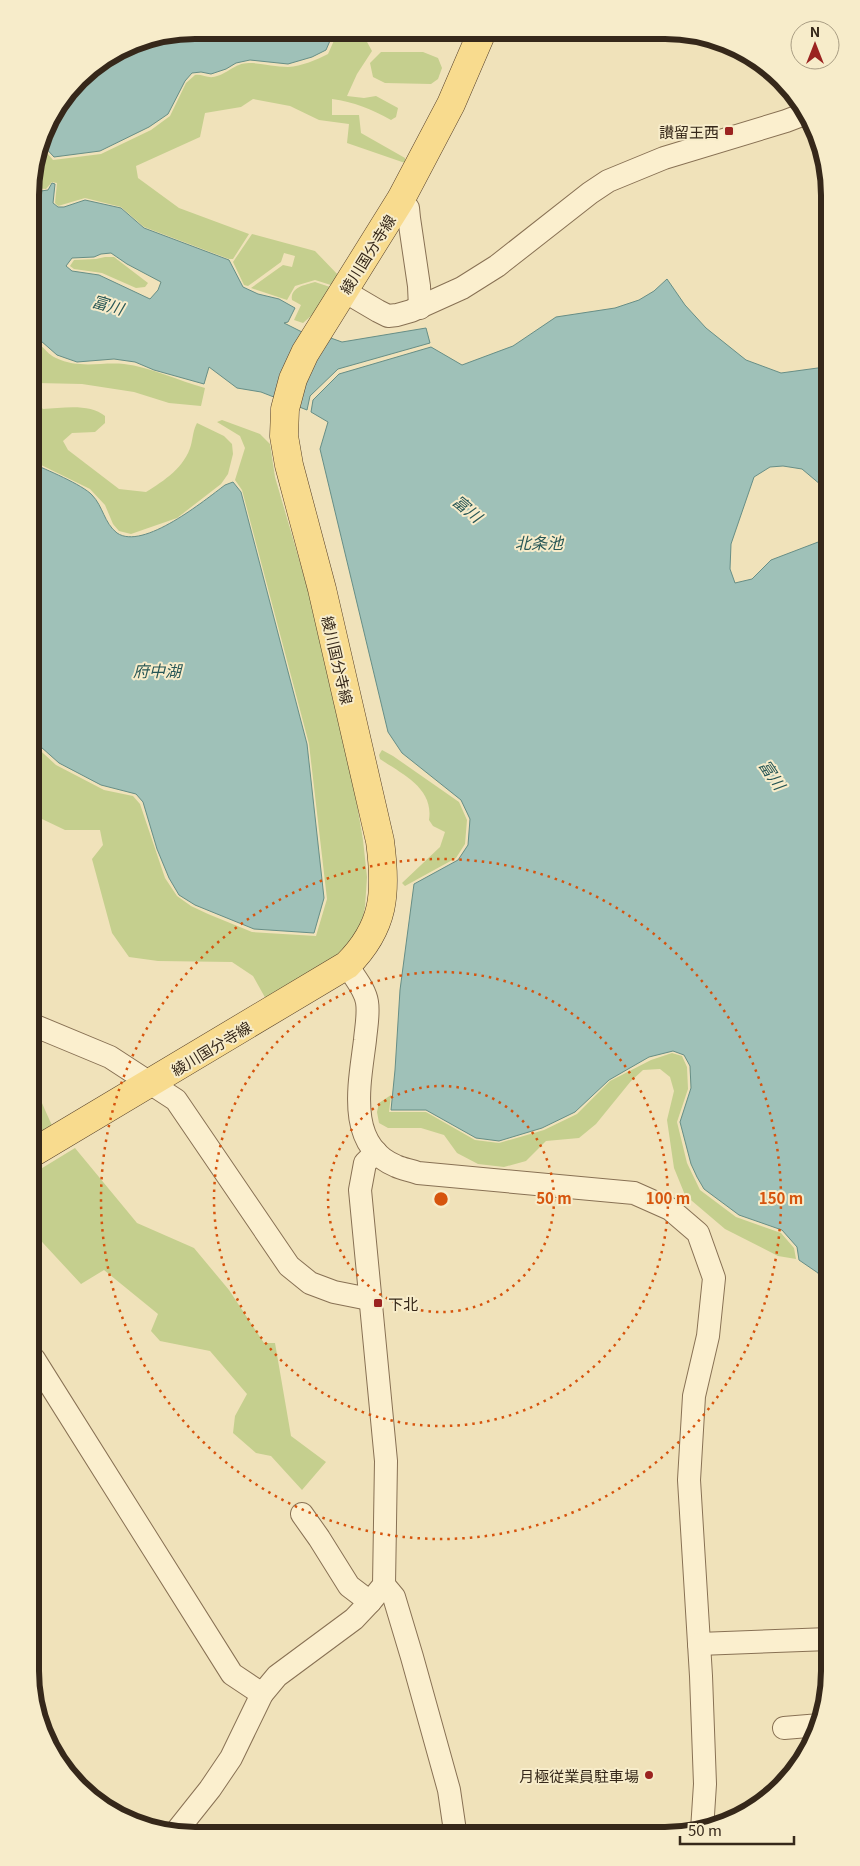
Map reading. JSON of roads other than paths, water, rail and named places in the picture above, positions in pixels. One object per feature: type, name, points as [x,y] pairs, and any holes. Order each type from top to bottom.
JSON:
[{"type":"main road","name":"綾川国分寺線","points":[[39,1149],[347,966],[362,950],[373,932],[380,915],[383,865],[380,841],[322,589],[289,465],[284,436],[285,408],[293,379],[305,353],[401,199],[451,104],[479,39]]},
{"type":"street","points":[[344,291],[388,316],[420,308],[462,288],[497,266],[608,181],[664,158],[799,116]]},
{"type":"street","points":[[401,199],[408,208],[420,308]]},
{"type":"street","points":[[347,966],[362,987],[367,1001],[367,1020],[359,1094],[360,1122],[366,1137],[376,1152],[394,1166],[418,1173],[634,1194],[670,1209],[698,1232],[714,1278],[708,1336],[694,1396],[689,1480],[705,1784],[702,1823]]},
{"type":"street","points":[[39,1027],[110,1057],[176,1100],[289,1266],[310,1283],[334,1292],[369,1300]]},
{"type":"street","points":[[180,1826],[210,1789],[231,1758],[262,1694],[277,1676],[354,1618],[384,1585],[386,1460],[369,1300],[360,1190],[365,1163],[376,1152]]},
{"type":"street","points":[[39,1367],[232,1674],[262,1694]]},
{"type":"street","points":[[302,1514],[349,1586],[370,1602]]},
{"type":"street","points":[[384,1585],[394,1597],[449,1790],[454,1827]]},
{"type":"street","points":[[699,1644],[821,1639]]},
{"type":"street","points":[[784,1728],[811,1726]]},
{"type":"water","points":[[185,39],[331,39],[326,50],[312,57],[288,64],[250,60],[236,63],[211,74],[192,73],[185,81],[168,114],[149,127],[100,151],[54,157],[46,149],[55,126],[71,100],[92,78],[108,65],[135,51],[165,42]]},
{"type":"water","name":"富川","points":[[52,183],[55,184],[53,203],[58,207],[64,207],[85,200],[121,208],[144,228],[229,260],[243,287],[258,294],[279,299],[295,308],[288,322],[284,323],[304,333],[325,336],[342,342],[426,328],[430,343],[338,369],[310,396],[307,410],[261,392],[237,388],[209,367],[204,384],[154,370],[135,362],[114,359],[77,362],[57,355],[39,341],[39,191],[48,190]],"holes":[[[111,253],[161,282],[158,290],[150,299],[99,275],[72,271],[66,266],[72,258],[94,257]]]},
{"type":"water","name":"北条池","points":[[667,279],[685,305],[706,328],[746,360],[781,373],[821,368],[821,485],[802,469],[783,466],[770,467],[754,477],[731,544],[730,569],[735,583],[752,579],[771,560],[821,541],[821,1279],[818,1273],[799,1260],[797,1247],[782,1230],[739,1215],[704,1189],[691,1164],[680,1122],[691,1088],[690,1066],[684,1055],[673,1051],[649,1057],[609,1080],[575,1112],[542,1128],[499,1141],[476,1138],[426,1110],[391,1110],[400,990],[414,884],[458,860],[468,845],[470,819],[461,800],[402,753],[388,732],[320,449],[328,422],[311,412],[313,400],[339,374],[431,347],[462,365],[513,346],[556,317],[615,308],[639,300],[654,291]]},
{"type":"water","name":"府中湖","points":[[39,467],[87,491],[96,499],[113,529],[117,533],[128,537],[157,530],[189,512],[225,485],[233,482],[241,492],[307,744],[324,898],[314,933],[254,929],[195,905],[179,895],[169,878],[157,849],[143,802],[136,794],[101,785],[59,763],[39,745]]},
{"type":"place","name":"讃留王西","points":[[729,131]]},
{"type":"place","name":"下北","points":[[378,1303]]},
{"type":"place","name":"月極従業員駐車場","points":[[649,1775]]}]
